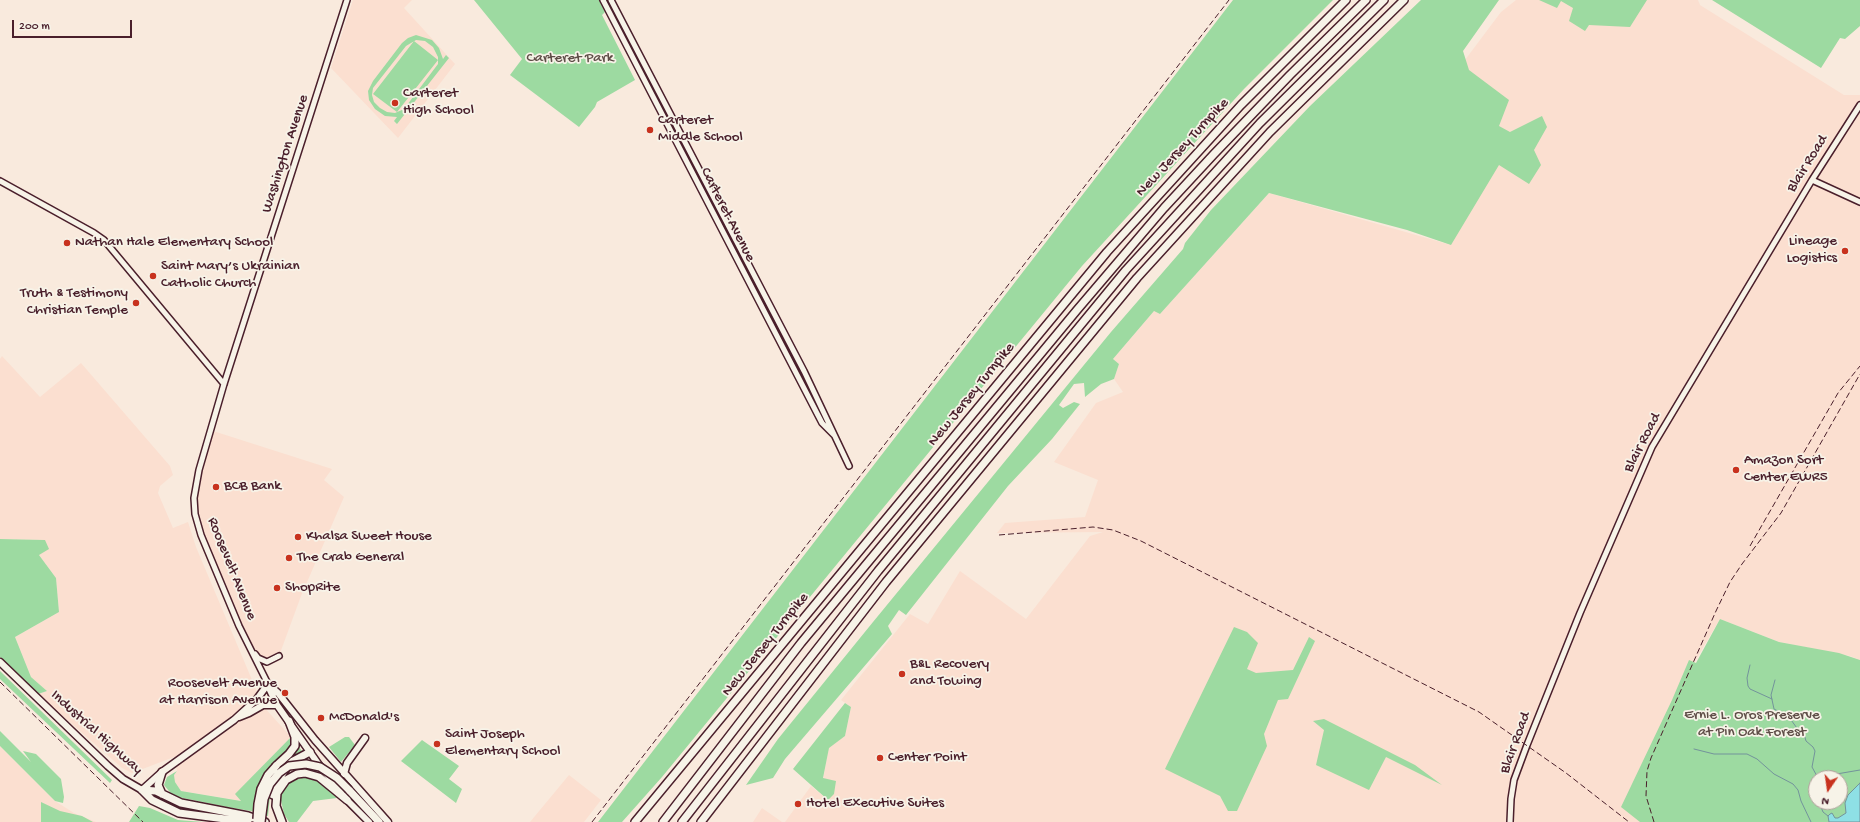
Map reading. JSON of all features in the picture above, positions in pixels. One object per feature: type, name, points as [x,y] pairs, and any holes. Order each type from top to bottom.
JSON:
[{"type":"highway","name":"New Jersey Turnpike","points":[[635,822],[1107,252],[1241,105],[1346,0]]},
{"type":"highway","name":"New Jersey Turnpike","points":[[663,822],[801,644],[1082,304],[1164,208],[1219,148],[1366,0]]},
{"type":"highway","points":[[682,822],[878,571],[1126,270],[1260,123],[1384,0]]},
{"type":"highway","points":[[701,822],[886,582],[1133,284],[1270,132],[1404,0]]},
{"type":"highway","points":[[257,822],[261,789],[268,775],[295,746],[295,737],[289,721]]},
{"type":"highway","points":[[281,822],[274,812],[273,803],[274,791],[277,782],[289,764],[310,752]]},
{"type":"highway","points":[[260,822],[264,799],[270,784],[279,773],[293,765],[306,764],[320,767],[337,778],[379,822]]},
{"type":"highway","points":[[162,772],[158,784],[162,795]]},
{"type":"highway","points":[[281,822],[276,806],[277,793],[286,780],[297,774],[306,773],[319,777],[347,800]]},
{"type":"highway","points":[[142,790],[156,791],[187,805],[248,816],[265,822]]},
{"type":"highway","points":[[142,790],[152,800],[179,813],[248,822]]},
{"type":"main road","name":"Industrial Highway","points":[[0,662],[104,762],[123,779],[142,790],[162,772],[236,718],[257,699],[268,684]]},
{"type":"main road","name":"Roosevelt Avenue","points":[[268,684],[278,705],[310,752],[347,800],[369,822]]},
{"type":"main road","name":"Roosevelt Avenue","points":[[268,684],[278,693],[319,746],[388,822]]},
{"type":"main road","points":[[236,718],[263,705],[278,705]]},
{"type":"main road","points":[[344,774],[347,763],[365,738]]},
{"type":"main road","points":[[310,752],[319,746]]},
{"type":"main road","points":[[372,804],[393,822]]},
{"type":"street","name":"Washington Avenue","points":[[224,384],[348,0]]},
{"type":"street","name":"Carteret Avenue","points":[[602,0],[822,423],[836,438]]},
{"type":"street","name":"Carteret Avenue","points":[[611,0],[804,371],[849,466]]},
{"type":"street","name":"Blair Road","points":[[1510,822],[1511,798],[1514,780],[1527,745],[1578,617],[1646,458],[1678,402],[1812,180],[1860,104]]},
{"type":"street","points":[[1812,180],[1860,202]]},
{"type":"street","points":[[0,181],[104,240],[224,384]]},
{"type":"street","name":"Roosevelt Avenue","points":[[224,384],[199,470],[194,498],[195,514],[201,535],[250,648],[268,684]]},
{"type":"street","points":[[250,648],[262,661],[273,660],[279,656]]},
{"type":"shaded area","name":"Carteret High School","points":[[353,0],[412,0],[404,8],[455,64],[398,138],[331,68]]},
{"type":"shaded area","points":[[1516,0],[1698,0],[1700,5],[1844,95],[1860,95],[1860,660],[1850,656],[1779,642],[1720,619],[1672,700],[1647,822],[785,822],[811,786],[828,800],[823,779],[829,747],[845,736],[851,707],[841,700],[910,614],[928,624],[960,571],[1026,619],[1090,536],[1103,532],[997,533],[1005,523],[1085,517],[1098,480],[1054,462],[1096,403],[1123,392],[1114,379],[1119,364],[1113,359],[1154,311],[1160,314],[1269,193],[1451,245],[1353,209],[1501,12]]},
{"type":"shaded area","points":[[2,356],[40,397],[81,363],[170,466],[173,475],[160,486],[158,493],[173,528],[188,522],[196,547],[263,706],[291,737],[236,794],[242,801],[181,791],[175,782],[174,775],[177,771],[174,757],[132,773],[122,768],[38,694],[47,691],[31,677],[15,637],[59,612],[56,578],[39,555],[45,540],[0,539],[0,359]]},
{"type":"shaded area","points":[[210,430],[332,469],[324,480],[344,497],[301,596],[279,656],[263,661],[250,648],[201,535],[194,498]]},
{"type":"shaded area","points":[[0,746],[55,801],[74,813],[96,822],[0,822]]},
{"type":"shaded area","points":[[569,775],[601,800],[584,822],[530,822]]},
{"type":"shaded area","points":[[762,808],[782,822],[753,822]]},
{"type":"green space","name":"Carteret Park","points":[[474,0],[599,0],[605,12],[602,15],[635,80],[597,102],[595,107],[579,127],[510,75],[522,59]]},
{"type":"green space","points":[[1233,0],[1333,0],[1244,89],[1082,266],[662,777],[622,822],[598,822]]},
{"type":"green space","points":[[1421,0],[1499,0],[1463,51],[1469,70],[1509,100],[1499,126],[1510,132],[1542,116],[1547,127],[1534,150],[1541,165],[1529,184],[1499,165],[1451,245],[1407,230],[1269,193],[1160,314],[1154,311],[1113,359],[1119,364],[1114,379],[1101,384],[1085,397],[1084,383],[1074,384],[1059,405],[1063,408],[1074,402],[1080,404],[1052,439],[1008,486],[906,615],[899,610],[888,626],[892,634],[785,759],[773,778],[746,785],[778,739],[1111,332],[1183,249],[1185,243],[1211,210],[1310,106]]},
{"type":"green space","points":[[1539,0],[1647,0],[1630,27],[1589,25],[1585,31],[1569,21],[1573,8],[1561,1],[1557,8]]},
{"type":"green space","points":[[1712,0],[1860,0],[1860,26],[1845,39],[1840,38],[1821,68]]},
{"type":"green space","points":[[416,35],[432,40],[439,48],[443,59],[446,55],[449,58],[397,124],[394,121],[397,117],[385,116],[375,109],[369,100],[368,91],[373,81],[402,43],[408,38]],"holes":[[[416,40],[425,41],[433,47],[438,57],[438,64],[404,109],[395,113],[387,112],[380,108],[374,102],[372,95],[373,88],[406,46]]]},
{"type":"green space","points":[[414,41],[438,60],[397,112],[373,94]]},
{"type":"green space","points":[[0,539],[45,540],[49,549],[39,555],[56,578],[59,612],[15,637],[31,677],[47,691],[38,694],[0,657]]},
{"type":"green space","name":"Ernie L. Oros Preserve at Pin Oak Forest","points":[[1720,619],[1779,642],[1839,653],[1860,660],[1860,822],[1640,822],[1621,807],[1672,700],[1689,660],[1696,663]]},
{"type":"green space","points":[[1234,627],[1247,632],[1258,643],[1247,669],[1256,673],[1293,670],[1309,637],[1315,641],[1288,699],[1278,700],[1264,734],[1267,746],[1237,811],[1228,811],[1220,796],[1165,769]]},
{"type":"green space","points":[[0,671],[112,780],[110,783],[0,679]]},
{"type":"green space","points":[[845,703],[851,707],[845,736],[829,748],[823,778],[836,781],[834,794],[828,800],[793,769]]},
{"type":"green space","points":[[1324,719],[1415,765],[1442,785],[1386,757],[1369,790],[1316,765],[1324,730],[1313,721]]},
{"type":"green space","points":[[0,731],[31,762],[23,751],[36,754],[61,779],[64,797],[63,803],[55,801],[0,746]]},
{"type":"green space","points":[[291,737],[302,751],[292,758],[271,786],[268,816],[251,811],[173,796],[164,785],[167,777],[177,771],[174,775],[175,782],[181,791],[241,801],[235,794]]},
{"type":"green space","points":[[345,737],[349,737],[355,745],[341,762],[329,747]]},
{"type":"green space","points":[[422,740],[459,766],[449,779],[462,789],[456,803],[401,761]]},
{"type":"green space","points":[[304,777],[319,782],[337,798],[313,801],[297,822],[289,822],[284,814],[280,796],[288,783]]},
{"type":"green space","points":[[41,802],[60,811],[82,816],[93,822],[41,822]]},
{"type":"green space","points":[[139,806],[150,808],[178,820],[204,822],[129,822]]},
{"type":"water","points":[[1860,783],[1860,822],[1829,822],[1828,816],[1830,814],[1832,813],[1835,818],[1838,818],[1846,813],[1846,810],[1848,810],[1848,795]]},
{"type":"waterway","points":[[1750,665],[1747,678],[1748,686],[1750,689],[1772,699]]},
{"type":"waterway","points":[[1775,680],[1771,695],[1774,709],[1789,717],[1799,731],[1804,734],[1806,741],[1813,747],[1815,751],[1812,767],[1814,770]]},
{"type":"waterway","points":[[1694,749],[1714,754],[1747,754],[1757,759],[1774,774],[1793,784],[1798,790],[1801,801],[1811,822]]},
{"type":"waterway","points":[[1848,772],[1860,770]]},
{"type":"waterway","points":[[1822,810],[1828,816]]},
{"type":"railway","points":[[592,822],[1229,0]]},
{"type":"railway","points":[[1750,546],[1838,393],[1860,366]]},
{"type":"railway","points":[[1654,822],[1646,796],[1647,771],[1651,758],[1716,611],[1730,582],[1781,513],[1860,374]]},
{"type":"railway","points":[[999,535],[1093,527],[1113,530],[1141,541],[1479,712],[1566,773],[1629,822]]},
{"type":"railway","points":[[0,682],[143,822]]},
{"type":"place","name":"Carteret High School","points":[[395,103]]},
{"type":"place","name":"Carteret Middle School","points":[[650,130]]},
{"type":"place","name":"Nathan Hale Elementary School","points":[[67,243]]},
{"type":"place","name":"Lineage Logistics","points":[[1845,251]]},
{"type":"place","name":"Saint Mary’s Ukrainian Catholic Church","points":[[153,276]]},
{"type":"place","name":"Truth & Testimony Christian Temple","points":[[136,303]]},
{"type":"place","name":"Amazon Sort Center EWR5","points":[[1736,470]]},
{"type":"place","name":"BCB Bank","points":[[216,487]]},
{"type":"place","name":"Khalsa Sweet House","points":[[298,537]]},
{"type":"place","name":"The Crab General","points":[[289,558]]},
{"type":"place","name":"ShopRite","points":[[277,588]]},
{"type":"place","name":"B&L Recovery and Towing","points":[[902,674]]},
{"type":"place","name":"Roosevelt Avenue at Harrison Avenue","points":[[285,693]]},
{"type":"place","name":"McDonald's","points":[[321,718]]},
{"type":"place","name":"Saint Joseph Elementary School","points":[[437,744]]},
{"type":"place","name":"Center Point","points":[[880,758]]},
{"type":"place","name":"Hotel Executive Suites","points":[[798,804]]}]
